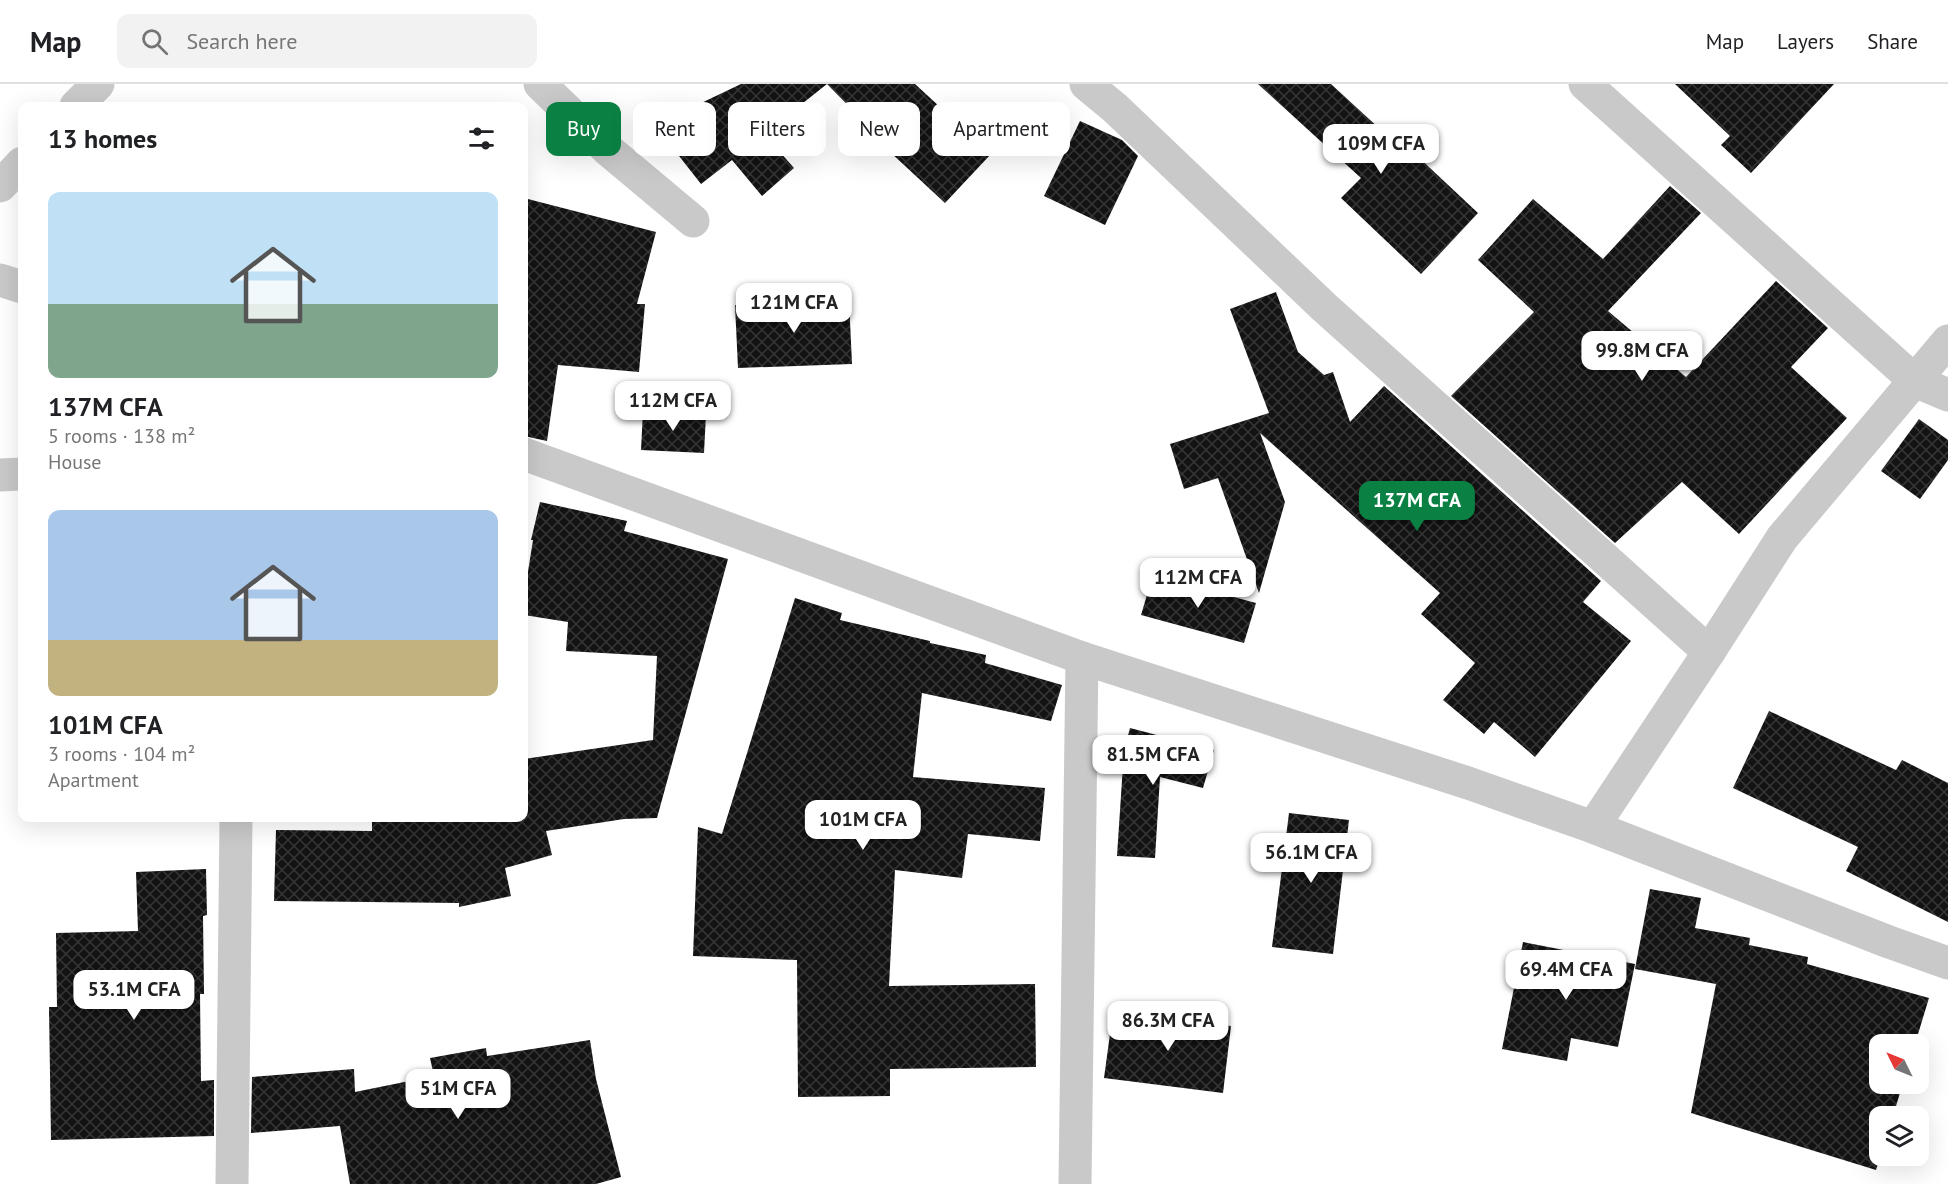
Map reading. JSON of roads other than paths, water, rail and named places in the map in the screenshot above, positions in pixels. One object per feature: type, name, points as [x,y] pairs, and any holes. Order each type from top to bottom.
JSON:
[{"type":"street","points":[[80,102],[98,84]]},
{"type":"street","points":[[540,84],[608,149],[693,221]]},
{"type":"street","points":[[1086,84],[1115,108],[1324,307],[1709,652]]},
{"type":"street","points":[[1585,84],[1915,381],[1948,395]]},
{"type":"street","points":[[0,186],[18,167]]},
{"type":"street","points":[[0,280],[18,286]]},
{"type":"street","points":[[1593,827],[1782,538],[1948,341]]},
{"type":"street","points":[[528,455],[1082,658],[1468,783],[1593,827],[1948,963]]},
{"type":"street","points":[[0,475],[18,474]]},
{"type":"street","points":[[1075,1184],[1082,658]]},
{"type":"street","points":[[232,1184],[236,822]]}]
